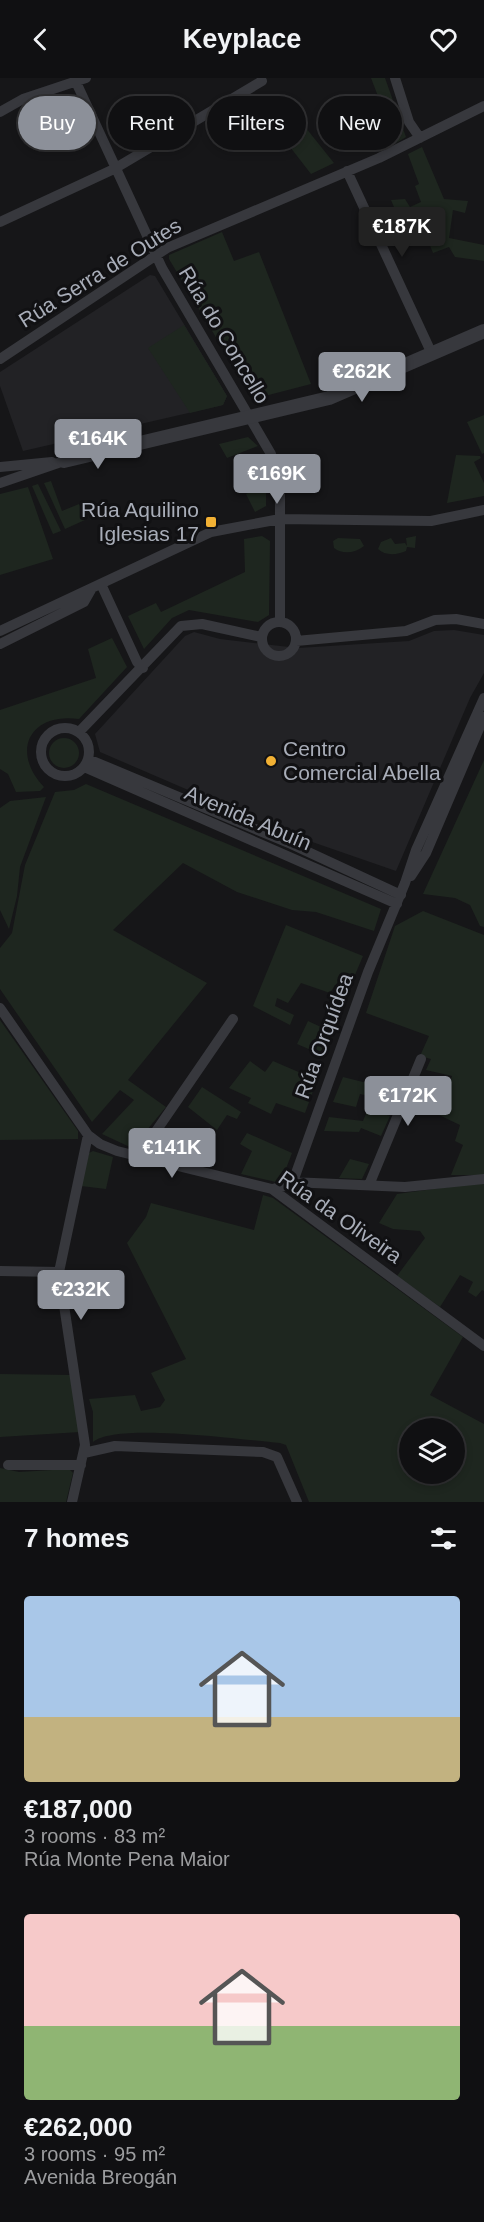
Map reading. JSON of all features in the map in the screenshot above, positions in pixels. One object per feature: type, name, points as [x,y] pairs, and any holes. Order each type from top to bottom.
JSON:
[{"type":"street","points":[[395,78],[409,122],[420,138]]},
{"type":"street","points":[[0,112],[23,99],[81,80]]},
{"type":"street","name":"Rúa do Concello","points":[[81,80],[114,169],[155,256],[250,419],[264,438],[276,470],[280,519],[280,621]]},
{"type":"street","points":[[0,222],[114,169],[262,81]]},
{"type":"street","name":"Rúa Serra de Outes","points":[[0,359],[155,256],[256,208],[420,138],[484,106]]},
{"type":"street","points":[[347,171],[432,354]]},
{"type":"street","points":[[0,483],[64,461],[250,419],[350,391],[484,331]]},
{"type":"street","points":[[0,467],[64,461]]},
{"type":"street","points":[[0,631],[211,532],[280,519],[431,521],[484,510]]},
{"type":"street","points":[[0,644],[84,602],[97,586]]},
{"type":"street","points":[[97,586],[137,662],[143,668]]},
{"type":"street","points":[[296,641],[406,631],[435,620],[456,619],[484,624]]},
{"type":"street","points":[[280,621],[289,624],[295,632],[296,641],[293,649],[286,655],[277,656],[268,653],[262,646],[261,637],[264,628],[271,622],[280,621]]},
{"type":"street","points":[[79,732],[181,626],[202,624],[261,637]]},
{"type":"street","name":"Rúa Orquídea","points":[[291,1182],[368,972],[399,900],[416,850],[484,698]]},
{"type":"street","name":"Rúa Orquídea","points":[[405,884],[426,853],[484,717]]},
{"type":"street","points":[[67,728],[79,732],[86,740],[86,763],[74,775],[62,777],[50,772],[42,762],[40,750],[45,738],[54,730],[67,728]]},
{"type":"street","name":"Avenida Abuín","points":[[86,763],[399,900]]},
{"type":"street","points":[[0,1008],[88,1135],[59,1272],[84,1427],[84,1453],[75,1499]]},
{"type":"street","points":[[139,1156],[233,1019]]},
{"type":"street","points":[[369,1185],[421,1059]]},
{"type":"street","name":"Rúa da Oliveira","points":[[88,1135],[100,1144],[139,1156],[272,1189],[484,1346]]},
{"type":"street","points":[[272,1189],[280,1189],[291,1182],[405,1187],[484,1179]]},
{"type":"street","points":[[0,1268],[59,1272]]},
{"type":"street","points":[[84,1453],[115,1446],[263,1452],[277,1457],[297,1502]]},
{"type":"street","points":[[8,1464],[81,1465]]},
{"type":"shaded area","points":[[371,78],[385,78],[391,96],[378,96]]},
{"type":"shaded area","points":[[402,126],[406,137],[402,139]]},
{"type":"shaded area","points":[[306,128],[318,143],[318,150],[324,150],[334,163],[311,174],[292,150],[306,150]]},
{"type":"shaded area","points":[[422,147],[444,199],[468,201],[465,213],[453,210],[449,238],[484,245],[484,261],[455,257],[449,247],[433,253],[425,233],[417,236],[412,227],[408,228],[403,217],[399,219],[391,200],[405,199],[410,207],[421,202],[415,186],[419,184],[408,154]]},
{"type":"shaded area","points":[[222,232],[234,261],[259,252],[311,384],[257,398],[250,394],[169,259],[169,255]]},
{"type":"shaded area","points":[[150,275],[155,276],[227,396],[223,405],[23,451],[0,386],[0,372]]},
{"type":"shaded area","points":[[184,325],[227,396],[223,405],[190,413],[148,348]]},
{"type":"shaded area","points":[[484,415],[484,453],[482,454],[467,422]]},
{"type":"shaded area","points":[[248,437],[258,446],[227,458],[219,444]]},
{"type":"shaded area","points":[[456,455],[480,456],[481,458],[474,462],[484,483],[484,496],[447,503]]},
{"type":"shaded area","points":[[51,481],[62,511],[79,504],[87,519],[65,529],[44,483]]},
{"type":"shaded area","points":[[266,483],[266,506],[255,512],[246,494]]},
{"type":"shaded area","points":[[38,484],[61,531],[53,534],[32,486]]},
{"type":"shaded area","points":[[28,487],[53,559],[0,575],[0,494]]},
{"type":"shaded area","points":[[262,536],[270,541],[269,615],[258,622],[189,610],[172,618],[144,649],[128,616],[156,603],[161,612],[245,572],[244,539]]},
{"type":"shaded area","points":[[416,536],[415,548],[407,547],[406,551],[395,554],[388,554],[378,549],[381,542],[391,538],[395,544],[405,543],[407,546],[406,538]]},
{"type":"shaded area","points":[[338,538],[360,539],[364,546],[353,552],[341,552],[334,548],[333,541]]},
{"type":"shaded area","points":[[454,630],[484,635],[484,673],[470,698],[396,871],[295,836],[100,752],[95,734],[185,636],[194,632],[220,639],[298,648],[409,641],[434,631]]},
{"type":"shaded area","points":[[112,638],[127,667],[79,719],[62,718],[37,728],[30,737],[27,748],[28,760],[44,787],[40,791],[16,792],[8,774],[0,769],[0,710],[96,678],[88,649]]},
{"type":"shaded area","points":[[64,738],[75,742],[79,753],[75,764],[64,768],[53,764],[49,753],[53,742]]},
{"type":"shaded area","points":[[484,760],[484,927],[480,926],[470,905],[455,898],[423,894]]},
{"type":"shaded area","points":[[86,784],[381,909],[374,931],[316,912],[292,910],[237,892],[183,863],[113,930],[207,983],[128,1080],[166,1107],[132,1148],[102,1134],[134,1100],[120,1090],[92,1122],[0,989],[0,948],[12,933],[25,865],[55,792],[74,790]]},
{"type":"shaded area","points":[[46,797],[20,867],[17,896],[9,929],[0,910],[0,808],[10,801]]},
{"type":"shaded area","points":[[423,911],[484,935],[484,1175],[451,1175],[463,1145],[455,1141],[460,1125],[439,1115],[452,1076],[426,1070],[431,1059],[420,1056],[429,1036],[366,1013],[395,926]]},
{"type":"shaded area","points":[[286,925],[363,956],[349,989],[335,985],[330,993],[301,983],[288,1003],[277,998],[275,1006],[294,1015],[290,1025],[253,1006]]},
{"type":"shaded area","points":[[0,1020],[78,1131],[78,1139],[0,1140]]},
{"type":"shaded area","points":[[308,1021],[334,1033],[325,1056],[297,1044]]},
{"type":"shaded area","points":[[250,1061],[265,1072],[273,1061],[317,1080],[305,1113],[276,1103],[271,1114],[248,1103],[251,1098],[229,1088]]},
{"type":"shaded area","points":[[343,1077],[379,1086],[375,1097],[360,1094],[356,1107],[333,1102]]},
{"type":"shaded area","points":[[202,1087],[241,1112],[237,1119],[227,1115],[217,1130],[188,1107]]},
{"type":"shaded area","points":[[368,1109],[390,1116],[381,1136],[361,1128],[359,1132],[324,1131],[329,1117],[363,1121]]},
{"type":"shaded area","points":[[247,1133],[292,1153],[282,1179],[276,1182],[241,1174],[252,1151],[240,1144]]},
{"type":"shaded area","points":[[93,1151],[113,1157],[106,1189],[81,1186],[89,1153]]},
{"type":"shaded area","points":[[350,1159],[369,1164],[362,1179],[339,1178]]},
{"type":"shaded area","points":[[484,1182],[484,1291],[482,1290],[476,1297],[468,1292],[473,1282],[460,1275],[440,1307],[397,1276],[425,1238],[420,1231],[393,1229],[379,1223],[397,1194]]},
{"type":"shaded area","points":[[263,1195],[273,1198],[463,1337],[430,1395],[484,1424],[484,1502],[309,1502],[286,1445],[280,1443],[153,1433],[106,1436],[93,1442],[93,1412],[89,1399],[135,1395],[141,1411],[160,1407],[165,1400],[151,1373],[186,1359],[127,1243],[146,1217],[151,1203],[254,1230]]},
{"type":"shaded area","points":[[0,1374],[72,1375],[80,1432],[0,1437]]},
{"type":"shaded area","points":[[0,1468],[19,1472],[69,1469],[73,1473],[66,1502],[0,1502]]},
{"type":"place","name":"Rúa Aquilino Iglesias 17","points":[[211,522]]},
{"type":"place","name":"Centro Comercial Abella","points":[[271,761]]}]
